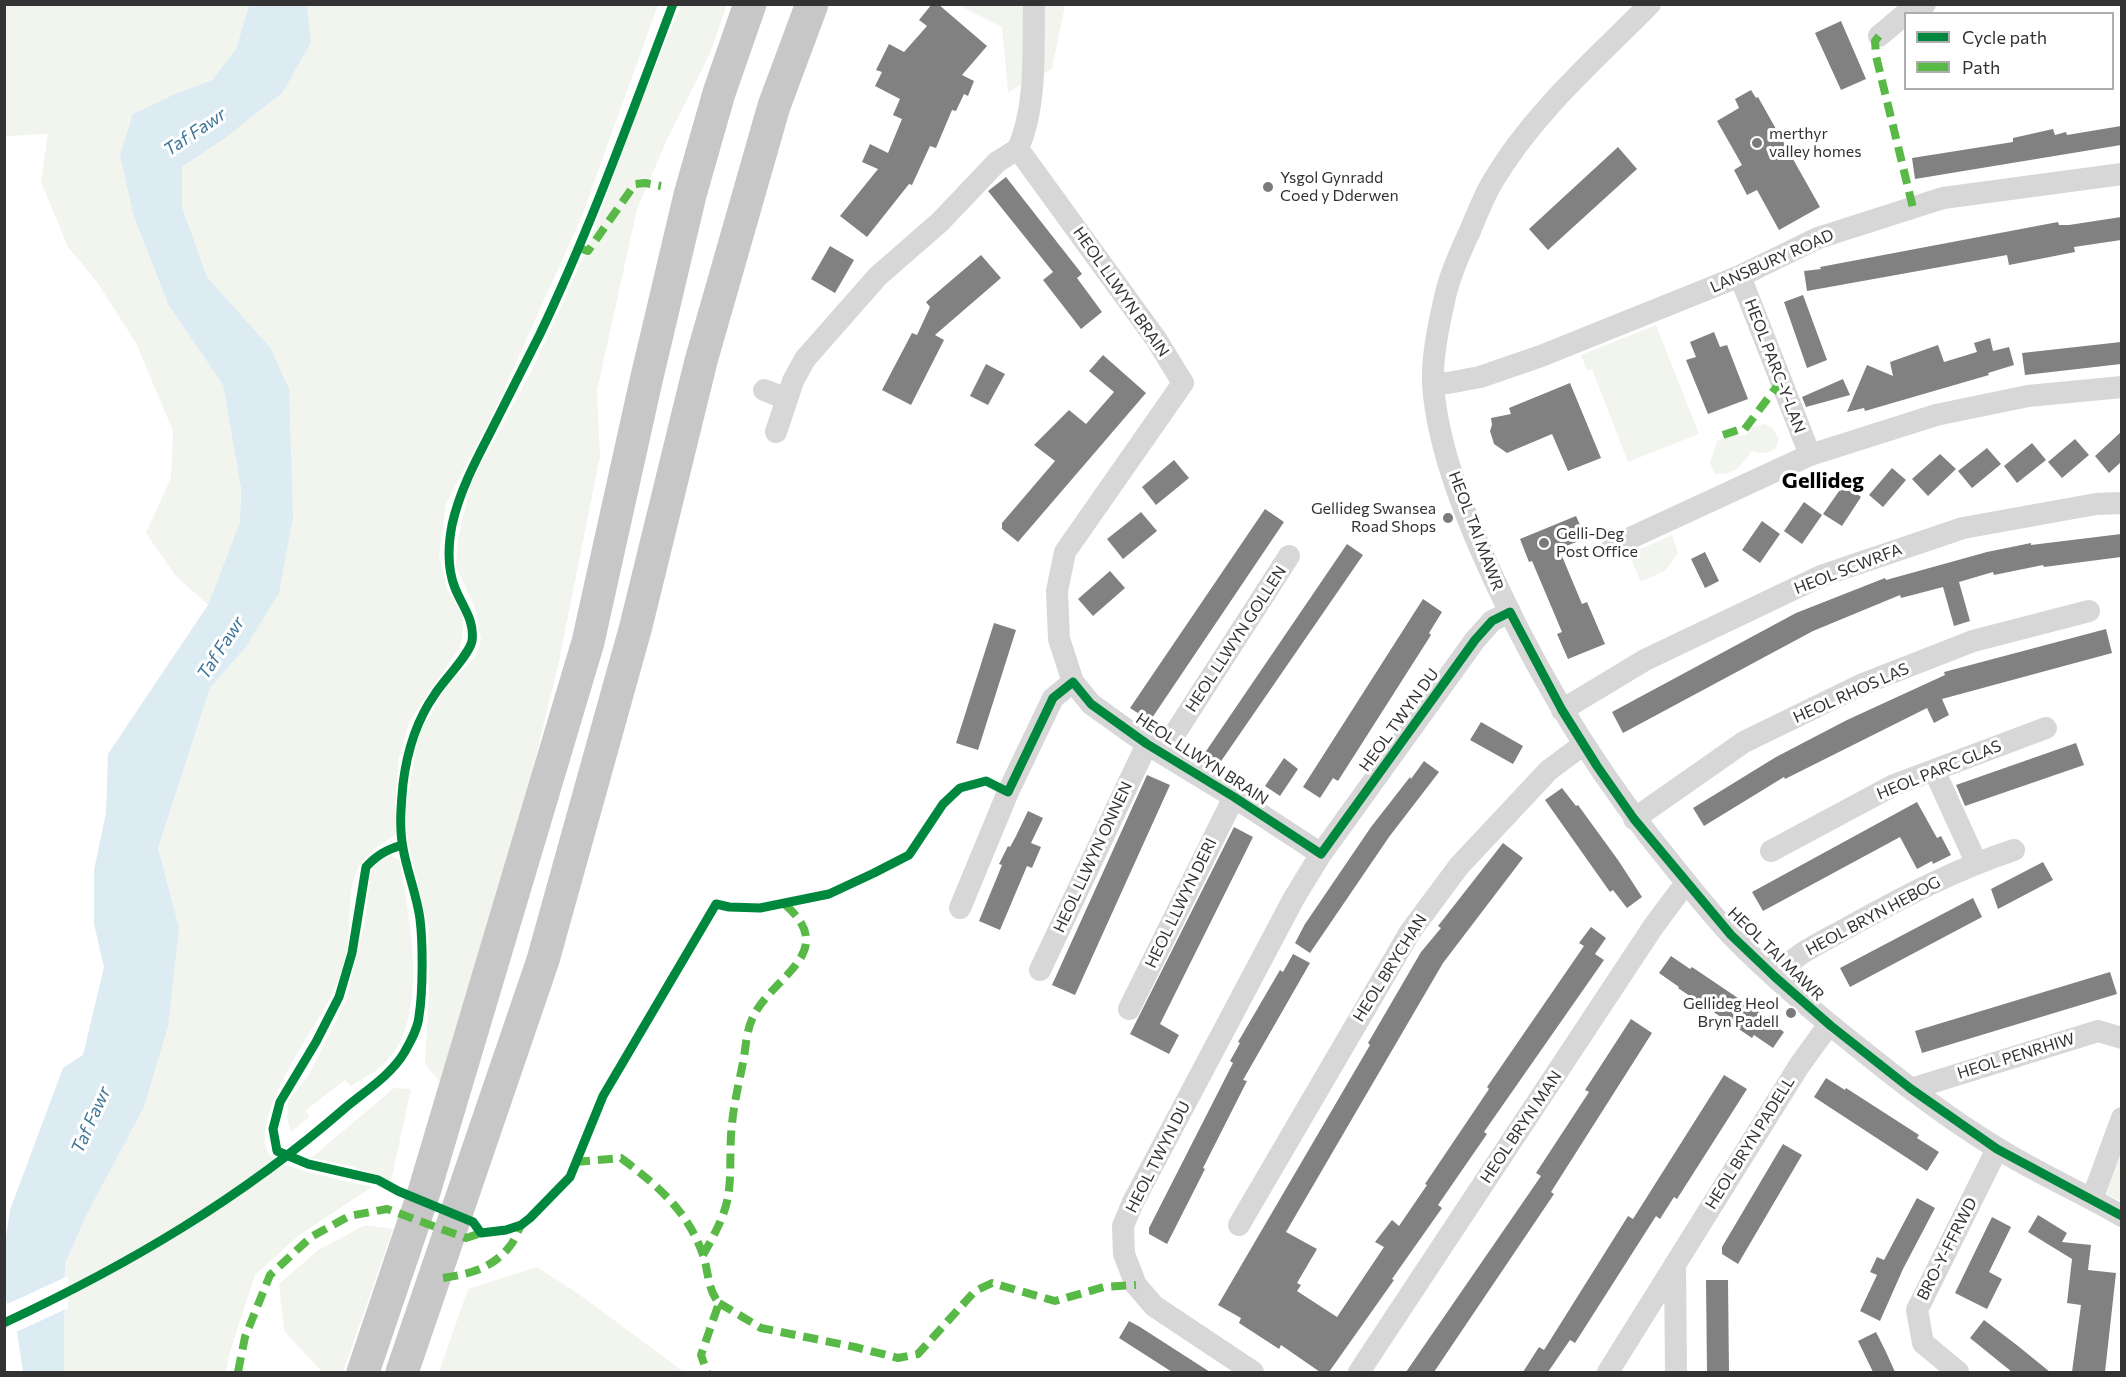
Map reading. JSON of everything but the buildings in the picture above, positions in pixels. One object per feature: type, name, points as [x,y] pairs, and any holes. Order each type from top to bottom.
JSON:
[{"type":"highway","points":[[363,1372],[424,1191],[588,642],[690,195],[719,93],[750,4]]},
{"type":"highway","points":[[402,1372],[543,960],[636,626],[701,361],[774,106],[812,4]]},
{"type":"street","points":[[776,432],[793,381],[805,359],[878,276],[940,222],[997,162],[1018,149],[1026,132],[1031,99],[1034,4]]},
{"type":"street","name":"HEOL TAI MAWR","points":[[1650,4],[1550,105],[1512,150],[1491,184],[1460,252],[1445,295],[1433,382],[1441,436],[1456,486],[1486,562],[1562,710],[1634,819],[1731,935],[1831,1026],[1911,1089],[1998,1149],[2121,1216]]},
{"type":"street","points":[[1908,12],[1925,4]]},
{"type":"street","points":[[1879,36],[1904,15]]},
{"type":"street","name":"HEOL LLWYN BRAIN","points":[[1018,149],[1156,339],[1183,382],[1065,552],[1057,591],[1059,639],[1073,682],[1091,704],[1155,748],[1321,854]]},
{"type":"street","name":"LANSBURY ROAD","points":[[1433,382],[1448,383],[1480,377],[1541,356],[1740,276],[1818,238],[1943,198],[2121,174]]},
{"type":"street","name":"HEOL PARC-Y-LAN","points":[[1740,276],[1810,455]]},
{"type":"street","points":[[1612,546],[1810,455],[1936,415],[2028,396],[2121,387]]},
{"type":"street","points":[[764,390],[787,399]]},
{"type":"street","name":"HEOL SCWRFA","points":[[1562,710],[1645,660],[1821,576],[1963,528],[2096,504],[2121,503]]},
{"type":"street","name":"HEOL LLWYN GOLLEN","points":[[1155,748],[1289,556]]},
{"type":"street","name":"HEOL RHOS LAS","points":[[1634,819],[1744,742],[1863,684],[1973,641],[2089,611]]},
{"type":"street","name":"HEOL TWYN DU","points":[[1253,1372],[1154,1306],[1136,1285],[1124,1254],[1123,1226],[1132,1202],[1294,898],[1321,854],[1475,640],[1492,621],[1510,612]]},
{"type":"street","points":[[960,908],[1008,792],[1053,698],[1073,682]]},
{"type":"street","name":"HEOL PARC GLAS","points":[[1771,851],[1894,785],[2046,728]]},
{"type":"street","name":"HEOL BRYCHAN","points":[[1239,1225],[1410,932],[1460,866],[1548,770],[1584,744]]},
{"type":"street","name":"HEOL LLWYN ONNEN","points":[[1040,970],[1155,748]]},
{"type":"street","points":[[1934,770],[1976,862]]},
{"type":"street","name":"HEOL LLWYN DERI","points":[[1129,1009],[1234,797]]},
{"type":"street","name":"HEOL BRYN HEBOG","points":[[1775,977],[1794,957],[1881,909],[1976,862],[2014,850]]},
{"type":"street","name":"HEOL BRYN MAN","points":[[1359,1372],[1653,927],[1680,892],[1689,886]]},
{"type":"street","name":"HEOL BRYN PADELL","points":[[1608,1372],[1799,1065],[1822,1034],[1831,1026]]},
{"type":"street","name":"HEOL PENRHIW","points":[[1911,1089],[2098,1031],[2121,1038]]},
{"type":"street","points":[[2092,1199],[2121,1118]]},
{"type":"street","name":"BRO-Y-FFRWD","points":[[1958,1372],[1923,1343],[1917,1310],[1998,1149]]},
{"type":"street","points":[[1675,1263],[1677,1372]]},
{"type":"shaded area","points":[[4,5],[249,5],[236,49],[212,80],[133,114],[134,217],[168,304],[223,385],[241,488],[240,522],[208,605],[175,575],[146,533],[171,478],[173,431],[136,343],[97,282],[68,247],[41,182],[48,134],[5,136]]},
{"type":"shaded area","points":[[307,5],[658,5],[582,216],[497,405],[446,504],[439,555],[447,589],[463,616],[460,647],[410,720],[399,758],[395,835],[370,854],[358,868],[352,887],[348,944],[340,976],[331,997],[286,1074],[267,1119],[265,1139],[269,1154],[275,1160],[301,1170],[372,1187],[298,1236],[255,1275],[229,1355],[226,1372],[64,1372],[65,1264],[87,1214],[144,1107],[179,927],[158,848],[210,688],[245,648],[270,347],[207,277],[182,207],[182,167],[224,139],[283,92],[310,42]]},
{"type":"shaded area","points":[[681,5],[727,5],[710,53],[669,135],[637,209],[597,391],[600,456],[558,666],[518,830],[440,1082],[425,1064],[429,990],[428,926],[408,842],[405,810],[419,734],[447,686],[476,656],[481,640],[475,608],[456,567],[458,538],[472,481],[534,366],[588,246],[635,116]]},
{"type":"shaded area","points":[[958,5],[1065,5],[1052,69],[1008,92],[1002,27]]},
{"type":"shaded area","points":[[1656,325],[1699,434],[1628,462],[1592,369],[1587,371],[1581,355]]},
{"type":"shaded area","points":[[1764,424],[1772,428],[1779,439],[1776,448],[1765,453],[1752,451],[1737,469],[1728,473],[1715,474],[1710,463],[1717,441],[1733,435],[1746,435],[1752,427]]},
{"type":"shaded area","points":[[1672,535],[1678,553],[1666,570],[1641,582],[1629,554]]},
{"type":"shaded area","points":[[391,855],[400,861],[411,938],[412,994],[408,1020],[399,1043],[385,1063],[351,1086],[345,1080],[306,1110],[309,1117],[291,1132],[287,1118],[288,1101],[308,1076],[346,1000],[364,927],[371,872],[377,862]]},
{"type":"shaded area","points":[[394,1088],[411,1089],[391,1181],[351,1166],[311,1158]]},
{"type":"shaded area","points":[[2121,1146],[2121,1201],[2105,1193]]},
{"type":"shaded area","points":[[365,1225],[393,1229],[343,1372],[322,1372],[284,1331],[279,1284],[318,1250]]},
{"type":"shaded area","points":[[537,1267],[580,1295],[684,1372],[439,1372],[468,1289]]},
{"type":"water","name":"Taf Fawr","points":[[249,5],[307,5],[311,42],[283,92],[224,139],[182,167],[182,207],[207,277],[270,347],[289,389],[293,517],[279,593],[245,648],[210,688],[158,848],[179,927],[168,1026],[144,1107],[87,1214],[65,1264],[64,1372],[23,1372],[17,1332],[5,1297],[5,1243],[10,1210],[63,1068],[83,1055],[104,967],[94,924],[94,870],[106,813],[108,754],[208,605],[240,522],[241,488],[223,385],[168,304],[134,217],[120,155],[133,114],[212,80],[236,49]]},
{"type":"pier","points":[[68,1276],[68,1308],[14,1333],[5,1305]]},
{"type":"marked path","points":[[1879,36],[1875,41],[1876,56],[1913,208]]},
{"type":"marked path","points":[[579,248],[588,251],[635,184],[661,186]]},
{"type":"marked path","points":[[1723,435],[1744,430],[1781,381]]},
{"type":"marked path","points":[[703,1255],[721,1220],[728,1197],[733,1116],[749,1026],[762,1002],[797,963],[804,950],[806,936],[799,920],[783,903]]},
{"type":"marked path","points":[[575,1162],[621,1158],[659,1189],[689,1225],[697,1239],[710,1286],[719,1303],[701,1355],[707,1372]]},
{"type":"marked path","points":[[238,1372],[245,1337],[270,1275],[311,1237],[349,1216],[387,1209],[466,1238],[481,1233]]},
{"type":"marked path","points":[[443,1278],[471,1272],[496,1260],[512,1244],[521,1225]]},
{"type":"marked path","points":[[719,1303],[761,1328],[898,1358],[918,1354],[975,1291],[992,1283],[1055,1301],[1104,1287],[1136,1285]]},
{"type":"cycle path","points":[[4,1323],[95,1278],[182,1228],[225,1200],[306,1141],[377,1083],[399,1061],[411,1040],[417,1026],[420,1006],[422,941],[419,910],[402,840],[402,792],[410,748],[428,704],[456,668],[472,641],[472,626],[455,588],[449,565],[455,513],[473,468],[559,294],[610,170],[673,4]]},
{"type":"cycle path","points":[[402,845],[382,853],[366,867],[352,953],[339,997],[316,1042],[280,1102],[273,1129],[277,1151],[308,1164],[378,1180],[398,1191],[473,1222],[481,1233],[506,1230],[521,1225],[530,1218],[570,1177],[603,1096],[716,904],[729,907],[760,908],[829,894],[909,855],[943,804],[960,788],[986,781],[1008,792],[1053,698],[1073,682],[1091,704],[1147,744],[1321,854],[1475,640],[1492,621],[1510,612],[1562,710],[1597,766],[1634,819],[1731,935],[1831,1026],[1911,1089],[1997,1149],[2122,1216]]},
{"type":"place","name":"merthyr valley homes","points":[[1757,143]]},
{"type":"place","name":"Ysgol Gynradd Coed y Dderwen","points":[[1268,187]]},
{"type":"place","name":"Gellideg Swansea Road Shops","points":[[1448,518]]},
{"type":"place","name":"Gelli-Deg Post Office","points":[[1544,543]]},
{"type":"place","name":"Gellideg Heol Bryn Padell","points":[[1791,1013]]},
{"type":"district","name":"Gellideg","points":[[1823,481]]}]
